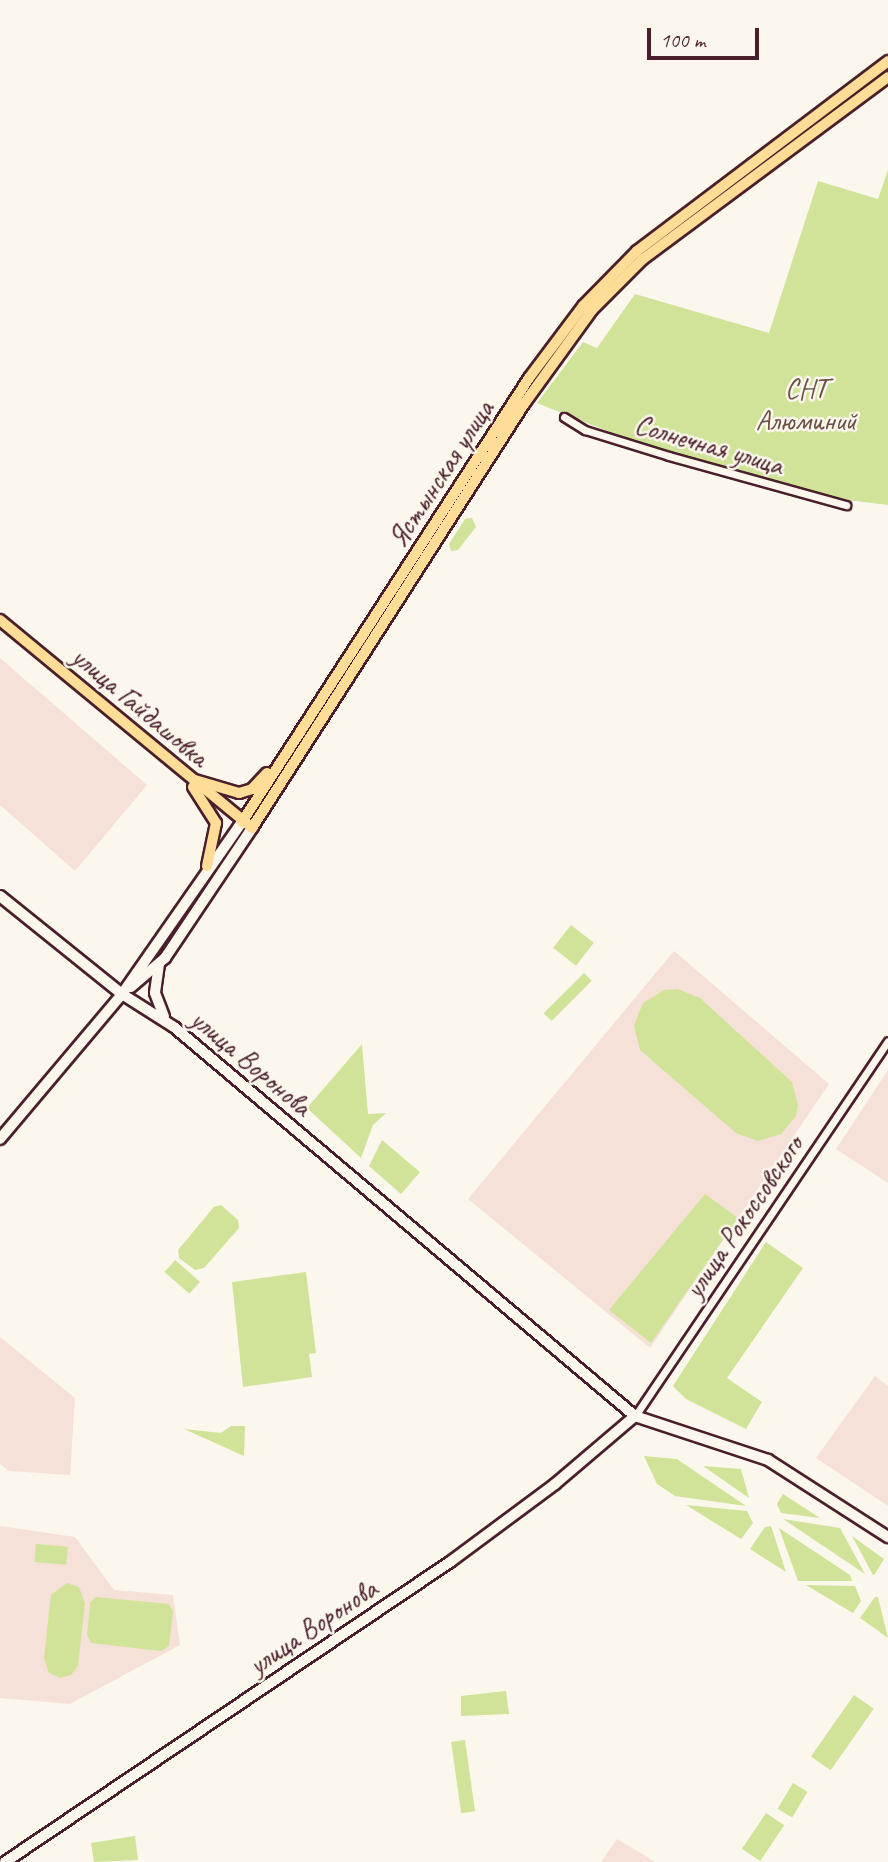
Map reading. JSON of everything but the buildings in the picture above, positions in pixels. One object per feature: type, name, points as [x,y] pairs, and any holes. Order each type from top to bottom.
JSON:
[{"type":"main road","name":"Ястынская улица","points":[[0,1139],[122,994],[207,866],[242,822],[529,378],[583,306],[637,251],[888,61]]},
{"type":"main road","name":"Ястынская улица","points":[[122,994],[159,964],[252,828],[524,404],[592,310],[643,260],[888,77]]},
{"type":"main road","name":"улица Гайдашовка","points":[[0,620],[252,828]]},
{"type":"main road","points":[[186,776],[239,793],[252,789],[287,750]]},
{"type":"main road","points":[[186,776],[216,823],[207,866]]},
{"type":"main road","name":"улица Воронова","points":[[0,896],[122,994],[174,1027],[635,1416],[768,1460],[888,1537]]},
{"type":"main road","points":[[159,964],[156,1000],[174,1027]]},
{"type":"main road","name":"улица Воронова","points":[[5,1862],[489,1534],[635,1416]]},
{"type":"street","name":"Солнечная улица","points":[[564,417],[585,430],[846,505]]},
{"type":"street","name":"улица Рокоссовского","points":[[635,1416],[888,1041]]},
{"type":"shaded area","points":[[0,658],[147,785],[75,871],[0,805]]},
{"type":"shaded area","points":[[674,951],[829,1084],[650,1348],[468,1199]]},
{"type":"shaded area","points":[[888,1070],[888,1183],[836,1149]]},
{"type":"shaded area","points":[[0,1337],[75,1398],[70,1475],[9,1471],[0,1464]]},
{"type":"shaded area","points":[[875,1376],[888,1386],[888,1506],[816,1458]]},
{"type":"shaded area","points":[[0,1526],[75,1537],[114,1590],[173,1595],[180,1645],[70,1704],[0,1698]]},
{"type":"shaded area","points":[[617,1839],[644,1855],[655,1862],[601,1862]]},
{"type":"green space","name":"СНТ Алюминий","points":[[888,170],[888,505],[848,500],[650,448],[537,403],[583,342],[597,348],[635,294],[769,333],[818,181],[878,199]]},
{"type":"green space","points":[[472,518],[476,527],[458,550],[451,551],[449,544],[465,519]]},
{"type":"green space","points":[[571,925],[594,943],[576,966],[553,948]]},
{"type":"green space","points":[[584,973],[592,981],[551,1021],[544,1013]]},
{"type":"green space","points":[[677,989],[700,998],[792,1082],[798,1105],[796,1116],[781,1134],[758,1141],[736,1133],[640,1050],[634,1026],[643,1003],[664,990]]},
{"type":"green space","points":[[362,1044],[368,1114],[386,1113],[373,1125],[361,1158],[307,1108]]},
{"type":"green space","points":[[382,1140],[420,1172],[401,1194],[369,1166]]},
{"type":"green space","points":[[705,1194],[738,1218],[651,1343],[609,1310]]},
{"type":"green space","points":[[221,1205],[238,1220],[239,1228],[204,1268],[195,1270],[179,1258],[178,1250],[214,1207]]},
{"type":"green space","points":[[766,1242],[803,1268],[727,1378],[762,1402],[746,1429],[686,1399],[673,1386]]},
{"type":"green space","points":[[175,1260],[200,1282],[189,1294],[165,1272]]},
{"type":"green space","points":[[306,1272],[316,1353],[309,1354],[312,1377],[243,1387],[232,1282]]},
{"type":"green space","points":[[231,1426],[245,1426],[244,1456],[184,1429],[221,1433]]},
{"type":"green space","points":[[644,1456],[677,1459],[746,1506],[675,1496],[657,1484]]},
{"type":"green space","points":[[703,1466],[741,1469],[749,1498]]},
{"type":"green space","points":[[783,1494],[820,1518],[781,1513],[777,1504]]},
{"type":"green space","points":[[686,1505],[747,1511],[753,1523],[741,1539]]},
{"type":"green space","points":[[783,1519],[840,1528],[865,1574]]},
{"type":"green space","points":[[771,1526],[786,1572],[750,1549],[765,1527]]},
{"type":"green space","points":[[779,1528],[850,1575],[852,1581],[798,1581]]},
{"type":"green space","points":[[852,1536],[884,1559],[875,1574],[873,1575]]},
{"type":"green space","points":[[36,1544],[68,1547],[66,1565],[34,1562]]},
{"type":"green space","points":[[67,1583],[79,1587],[85,1603],[78,1666],[71,1675],[60,1678],[49,1673],[44,1658],[51,1595]]},
{"type":"green space","points":[[806,1585],[855,1586],[861,1601],[853,1613]]},
{"type":"green space","points":[[96,1597],[169,1604],[173,1612],[169,1646],[161,1651],[91,1643],[87,1635],[90,1603]]},
{"type":"green space","points":[[875,1597],[878,1597],[888,1638],[860,1618]]},
{"type":"green space","points":[[506,1691],[509,1714],[461,1716],[461,1696]]},
{"type":"green space","points":[[854,1695],[874,1709],[831,1770],[811,1756]]},
{"type":"green space","points":[[465,1740],[475,1811],[461,1813],[451,1742]]},
{"type":"green space","points":[[793,1783],[808,1792],[792,1817],[778,1809]]},
{"type":"green space","points":[[766,1813],[784,1825],[760,1861],[742,1849]]},
{"type":"green space","points":[[135,1836],[138,1860],[94,1862],[91,1843]]}]
